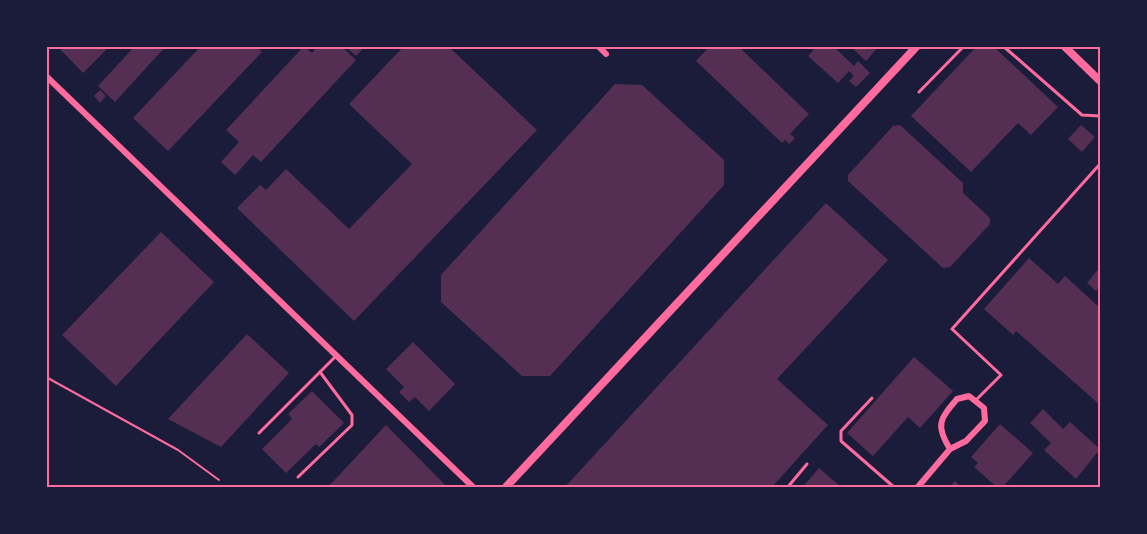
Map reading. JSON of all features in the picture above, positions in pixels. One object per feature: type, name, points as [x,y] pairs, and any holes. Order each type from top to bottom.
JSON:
[{"type":"street","points":[[598,46],[606,54]]},
{"type":"street","points":[[505,488],[917,46]]},
{"type":"street","points":[[1064,46],[1100,81]]},
{"type":"street","points":[[46,76],[474,488]]},
{"type":"street","points":[[917,488],[950,449],[966,441],[985,421],[984,408],[963,396],[957,399],[940,422],[941,431],[950,449]]},
{"type":"lane","points":[[919,92],[964,46]]},
{"type":"lane","points":[[1003,46],[1082,116],[1101,116]]},
{"type":"lane","points":[[975,402],[1001,375],[952,329],[1101,164]]},
{"type":"lane","points":[[259,433],[336,355]]},
{"type":"lane","points":[[298,477],[352,425],[352,415],[320,372]]},
{"type":"lane","points":[[872,398],[841,431],[841,441],[896,488]]},
{"type":"lane","points":[[787,488],[807,464]]},
{"type":"path","points":[[46,377],[178,450],[219,480]]},
{"type":"building","points":[[57,46],[110,46],[83,73]]},
{"type":"building","points":[[135,46],[166,46],[115,102],[98,86]]},
{"type":"building","points":[[201,46],[256,46],[262,52],[168,151],[133,118]]},
{"type":"building","points":[[304,46],[312,53],[318,46],[341,46],[356,60],[261,162],[253,155],[235,175],[221,162],[239,142],[226,130]]},
{"type":"building","points":[[345,46],[365,46],[356,56]]},
{"type":"building","points":[[404,46],[448,46],[537,130],[354,321],[237,208],[260,185],[266,190],[286,169],[349,229],[412,164],[349,104]]},
{"type":"building","points":[[710,46],[722,49],[738,46],[809,114],[790,134],[795,138],[789,144],[785,140],[782,143],[696,61]]},
{"type":"building","points":[[817,46],[833,46],[854,66],[858,61],[870,73],[856,87],[849,81],[854,76],[849,71],[838,83],[808,56]]},
{"type":"building","points":[[850,46],[879,46],[866,61]]},
{"type":"building","points":[[977,46],[993,46],[1058,107],[1031,135],[1018,123],[971,172],[911,116]]},
{"type":"building","points":[[615,84],[642,85],[724,160],[724,185],[550,376],[522,376],[441,302],[441,275]]},
{"type":"building","points":[[100,90],[106,96],[100,103],[94,96]]},
{"type":"building","points":[[900,125],[963,183],[963,193],[990,218],[990,224],[950,267],[943,268],[848,181],[848,175],[893,126]]},
{"type":"building","points":[[1081,125],[1095,137],[1082,152],[1068,139]]},
{"type":"building","points":[[826,203],[888,260],[777,379],[828,425],[771,488],[564,488]]},
{"type":"building","points":[[161,232],[214,282],[116,386],[62,335]]},
{"type":"building","points":[[1029,258],[1058,284],[1065,276],[1100,308],[1100,405],[1016,331],[1013,335],[984,309]]},
{"type":"building","points":[[1100,267],[1100,286],[1096,291],[1087,283]]},
{"type":"building","points":[[247,334],[289,373],[221,447],[168,419]]},
{"type":"building","points":[[413,342],[455,384],[429,411],[415,397],[409,402],[399,392],[404,387],[386,369]]},
{"type":"building","points":[[914,357],[953,391],[920,428],[908,417],[873,456],[847,433]]},
{"type":"building","points":[[312,391],[344,423],[319,447],[316,444],[286,473],[262,449],[292,419],[288,414]]},
{"type":"building","points":[[1043,409],[1063,429],[1070,422],[1100,449],[1076,479],[1044,450],[1051,443],[1030,423]]},
{"type":"building","points":[[1000,424],[1033,453],[1002,488],[998,488],[974,467],[978,463],[971,457]]},
{"type":"building","points":[[386,425],[446,486],[444,488],[327,488]]},
{"type":"building","points":[[819,468],[842,488],[802,488]]},
{"type":"building","points":[[955,481],[962,488],[949,488]]}]
